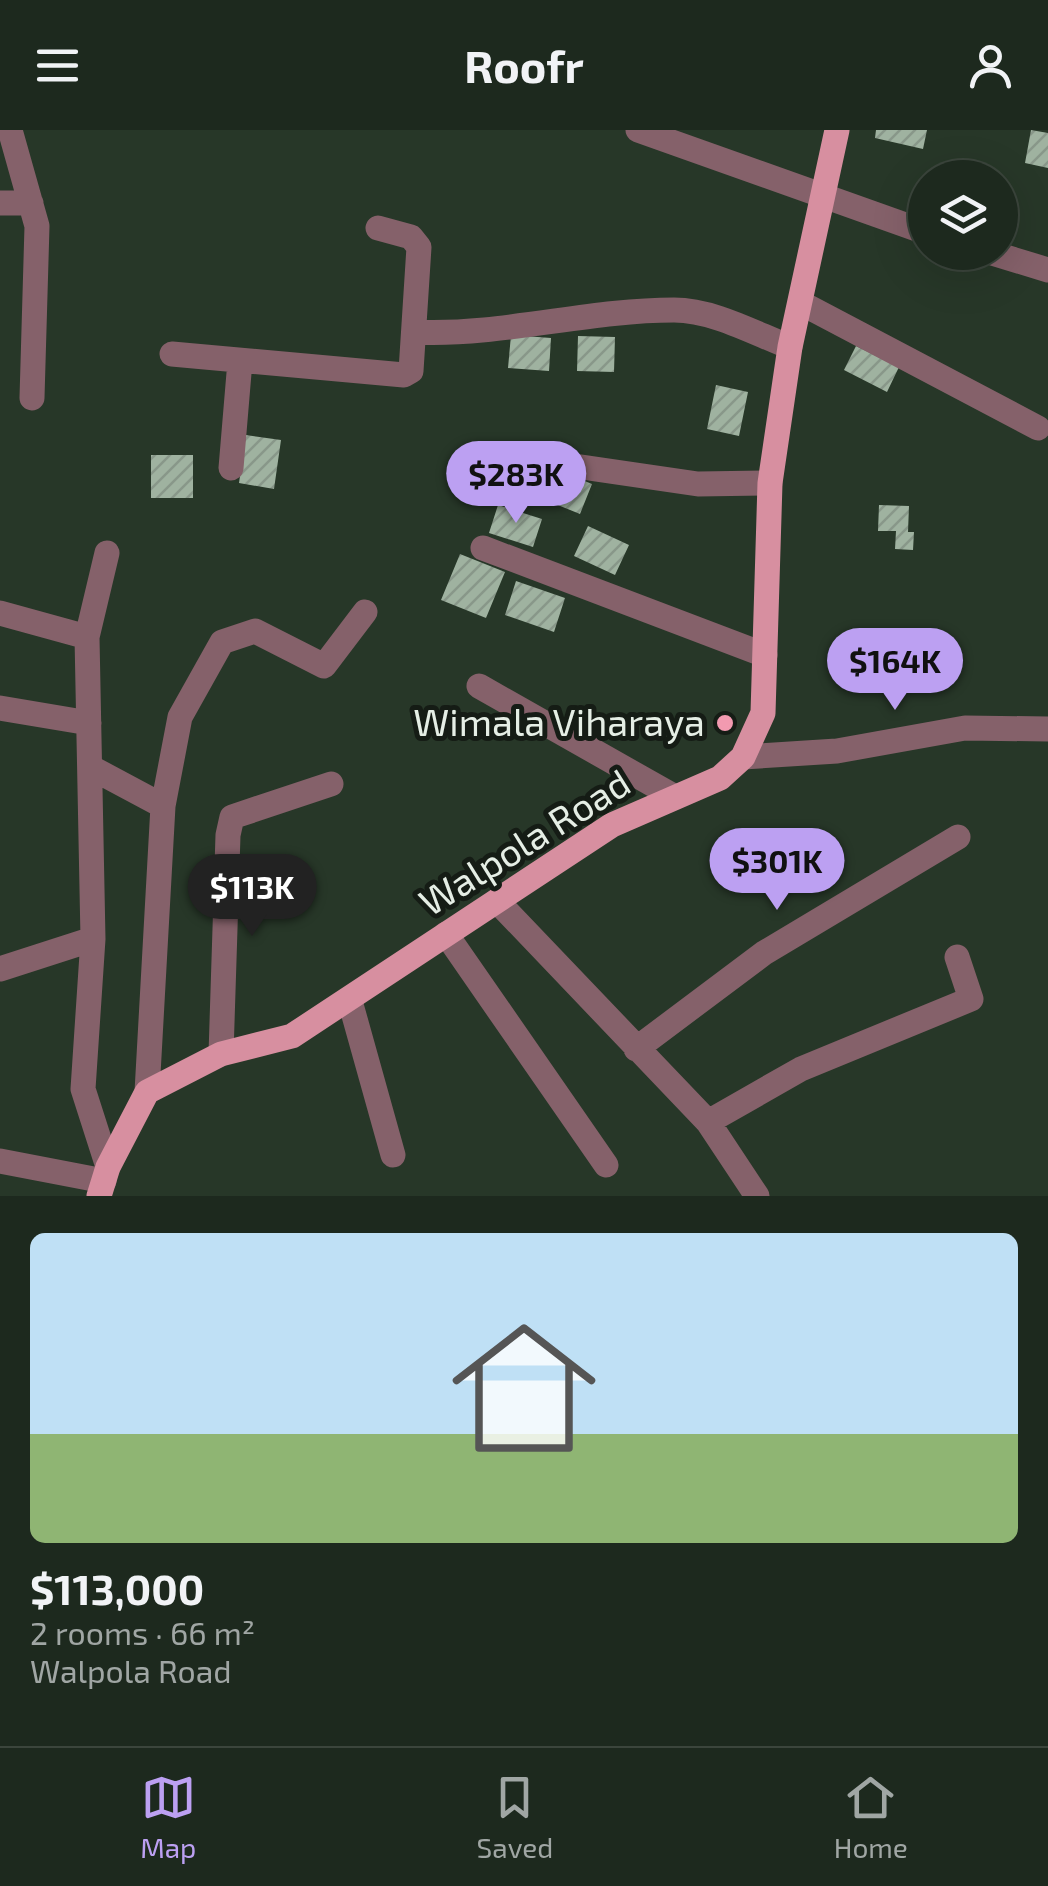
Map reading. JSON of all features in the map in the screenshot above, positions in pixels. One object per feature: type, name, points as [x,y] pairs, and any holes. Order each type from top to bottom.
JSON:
[{"type":"main road","points":[[743,757],[763,713],[770,483],[790,348],[838,130]]},
{"type":"main road","name":"Walpola Road","points":[[147,1092],[221,1054],[292,1036],[612,825],[720,778],[743,757]]},
{"type":"main road","points":[[104,1181],[147,1092]]},
{"type":"street","points":[[10,130],[37,226],[32,398]]},
{"type":"street","points":[[638,130],[908,226]]},
{"type":"street","points":[[0,203],[31,204]]},
{"type":"street","points":[[172,354],[404,375],[411,371],[420,247],[411,238],[378,228]]},
{"type":"street","points":[[1018,261],[1048,270]]},
{"type":"street","points":[[801,303],[1038,428]]},
{"type":"street","points":[[415,332],[454,334],[676,310],[722,320],[790,348]]},
{"type":"street","points":[[230,468],[240,361]]},
{"type":"street","points":[[561,464],[698,484],[770,483]]},
{"type":"street","points":[[484,548],[765,655]]},
{"type":"street","points":[[0,1161],[104,1181],[83,1089],[93,939],[87,636],[106,552]]},
{"type":"street","points":[[147,1092],[163,806],[180,716],[222,642],[255,631],[324,666],[365,612]]},
{"type":"street","points":[[0,613],[87,636]]},
{"type":"street","points":[[479,686],[675,796]]},
{"type":"street","points":[[0,708],[89,723]]},
{"type":"street","points":[[743,757],[837,751],[965,728],[1048,730]]},
{"type":"street","points":[[90,767],[163,806]]},
{"type":"street","points":[[221,1054],[232,817],[331,784]]},
{"type":"street","points":[[636,1049],[764,954],[958,837]]},
{"type":"street","points":[[496,902],[708,1122],[757,1196]]},
{"type":"street","points":[[446,934],[606,1165]]},
{"type":"street","points":[[0,969],[93,939]]},
{"type":"street","points":[[708,1122],[802,1069],[971,999],[957,957]]},
{"type":"street","points":[[350,1001],[393,1155]]},
{"type":"building","points":[[876,130],[927,130],[923,149],[875,138]]},
{"type":"building","points":[[1031,130],[1048,133],[1048,168],[1025,163]]},
{"type":"building","points":[[511,335],[551,338],[549,371],[508,368]]},
{"type":"building","points":[[578,336],[615,337],[614,372],[577,371]]},
{"type":"building","points":[[856,346],[899,367],[887,392],[844,370]]},
{"type":"building","points":[[716,385],[748,392],[739,436],[707,429]]},
{"type":"building","points":[[246,435],[281,440],[274,489],[239,483]]},
{"type":"building","points":[[151,455],[193,455],[193,498],[151,498]]},
{"type":"building","points":[[546,465],[592,484],[580,514],[533,495]]},
{"type":"building","points":[[498,505],[542,519],[533,547],[489,533]]},
{"type":"building","points":[[879,505],[909,506],[908,532],[914,532],[913,550],[895,549],[896,531],[878,531]]},
{"type":"building","points":[[588,526],[629,545],[615,575],[574,556]]},
{"type":"building","points":[[460,554],[505,572],[486,618],[441,600]]},
{"type":"building","points":[[516,581],[565,598],[554,632],[505,615]]},
{"type":"place","name":"Wimala Viharaya","points":[[725,723]]}]
